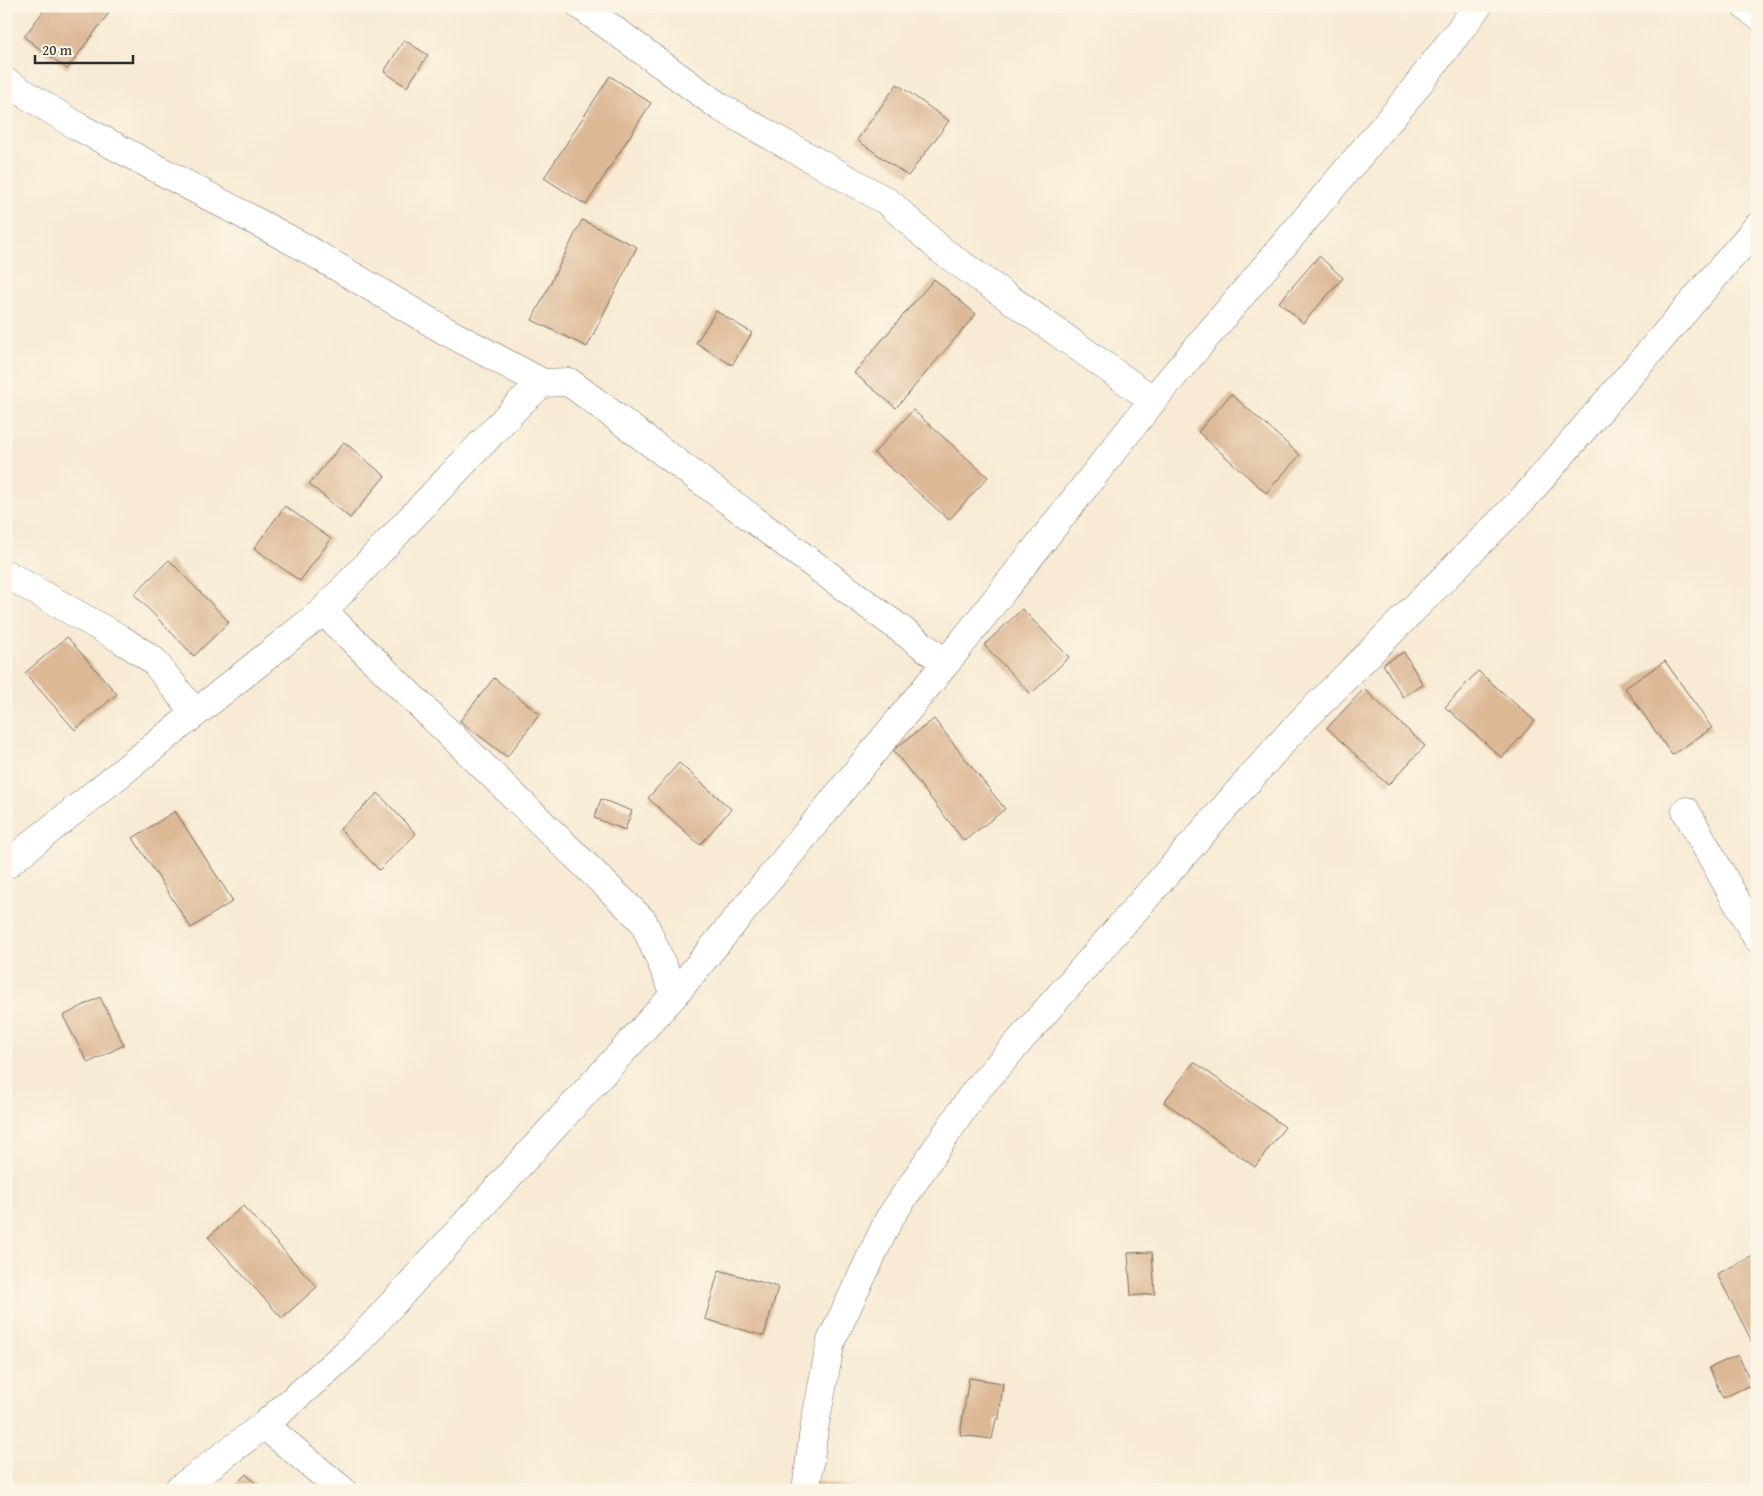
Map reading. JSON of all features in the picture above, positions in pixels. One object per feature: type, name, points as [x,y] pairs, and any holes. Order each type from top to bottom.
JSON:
[{"type":"street","points":[[581,6],[612,14],[720,107],[888,202],[941,250],[1153,400]]},
{"type":"street","points":[[178,1490],[264,1425],[352,1348],[675,994],[946,663],[1153,400],[1406,100],[1478,6]]},
{"type":"street","points":[[1745,6],[1757,15]]},
{"type":"street","points":[[6,82],[77,126],[300,244],[444,330],[543,383],[569,382],[946,663]]},
{"type":"street","points":[[806,1490],[814,1429],[831,1341],[888,1219],[973,1094],[1291,732],[1525,496],[1757,227]]},
{"type":"street","points":[[6,865],[194,712],[323,612],[522,401],[543,383]]},
{"type":"street","points":[[6,574],[119,638],[153,660],[194,712]]},
{"type":"street","points":[[323,612],[643,921],[675,994]]},
{"type":"street","points":[[1686,811],[1757,938]]},
{"type":"street","points":[[264,1425],[342,1490]]},
{"type":"building","points":[[47,6],[100,6],[109,13],[67,69],[24,37]]},
{"type":"building","points":[[404,40],[428,55],[407,87],[384,72]]},
{"type":"building","points":[[610,76],[651,103],[586,205],[544,178]]},
{"type":"building","points":[[897,84],[949,121],[908,176],[857,140]]},
{"type":"building","points":[[582,220],[637,247],[587,347],[532,320]]},
{"type":"building","points":[[1319,256],[1343,278],[1303,323],[1279,302]]},
{"type":"building","points":[[934,279],[976,314],[896,408],[854,373]]},
{"type":"building","points":[[716,311],[752,333],[732,365],[696,343]]},
{"type":"building","points":[[1231,394],[1300,455],[1266,493],[1198,432]]},
{"type":"building","points":[[913,410],[988,477],[949,520],[874,453]]},
{"type":"building","points":[[344,442],[385,476],[350,518],[309,484]]},
{"type":"building","points":[[285,506],[331,539],[300,581],[254,548]]},
{"type":"building","points":[[169,560],[229,622],[194,656],[134,594]]},
{"type":"building","points":[[1022,609],[1069,657],[1031,694],[984,645]]},
{"type":"building","points":[[67,637],[117,694],[75,730],[25,673]]},
{"type":"building","points":[[1404,652],[1423,685],[1403,697],[1383,664]]},
{"type":"building","points":[[1665,661],[1712,728],[1672,755],[1625,688]]},
{"type":"building","points":[[1478,671],[1535,721],[1502,758],[1445,707]]},
{"type":"building","points":[[494,678],[540,714],[507,757],[460,721]]},
{"type":"building","points":[[1364,689],[1425,746],[1388,785],[1327,728]]},
{"type":"building","points":[[934,719],[1005,809],[964,841],[893,750]]},
{"type":"building","points":[[679,763],[731,809],[700,845],[648,798]]},
{"type":"building","points":[[378,793],[416,834],[379,870],[340,829]]},
{"type":"building","points":[[601,799],[632,811],[625,830],[594,818]]},
{"type":"building","points":[[175,811],[233,901],[191,928],[133,838]]},
{"type":"building","points":[[100,997],[124,1045],[88,1063],[63,1016]]},
{"type":"building","points":[[1194,1062],[1285,1127],[1255,1167],[1164,1102]]},
{"type":"building","points":[[243,1206],[317,1287],[282,1318],[208,1237]]},
{"type":"building","points":[[1152,1252],[1155,1294],[1131,1296],[1128,1253]]},
{"type":"building","points":[[1757,1254],[1757,1351],[1717,1274]]},
{"type":"building","points":[[719,1270],[778,1287],[764,1336],[705,1319]]},
{"type":"building","points":[[1738,1355],[1752,1384],[1723,1398],[1709,1368]]},
{"type":"building","points":[[969,1378],[1003,1383],[999,1419],[996,1419],[992,1439],[960,1435]]},
{"type":"building","points":[[246,1474],[262,1490],[230,1490]]},
{"type":"building","points":[[814,1481],[861,1489],[861,1490],[812,1490]]}]
